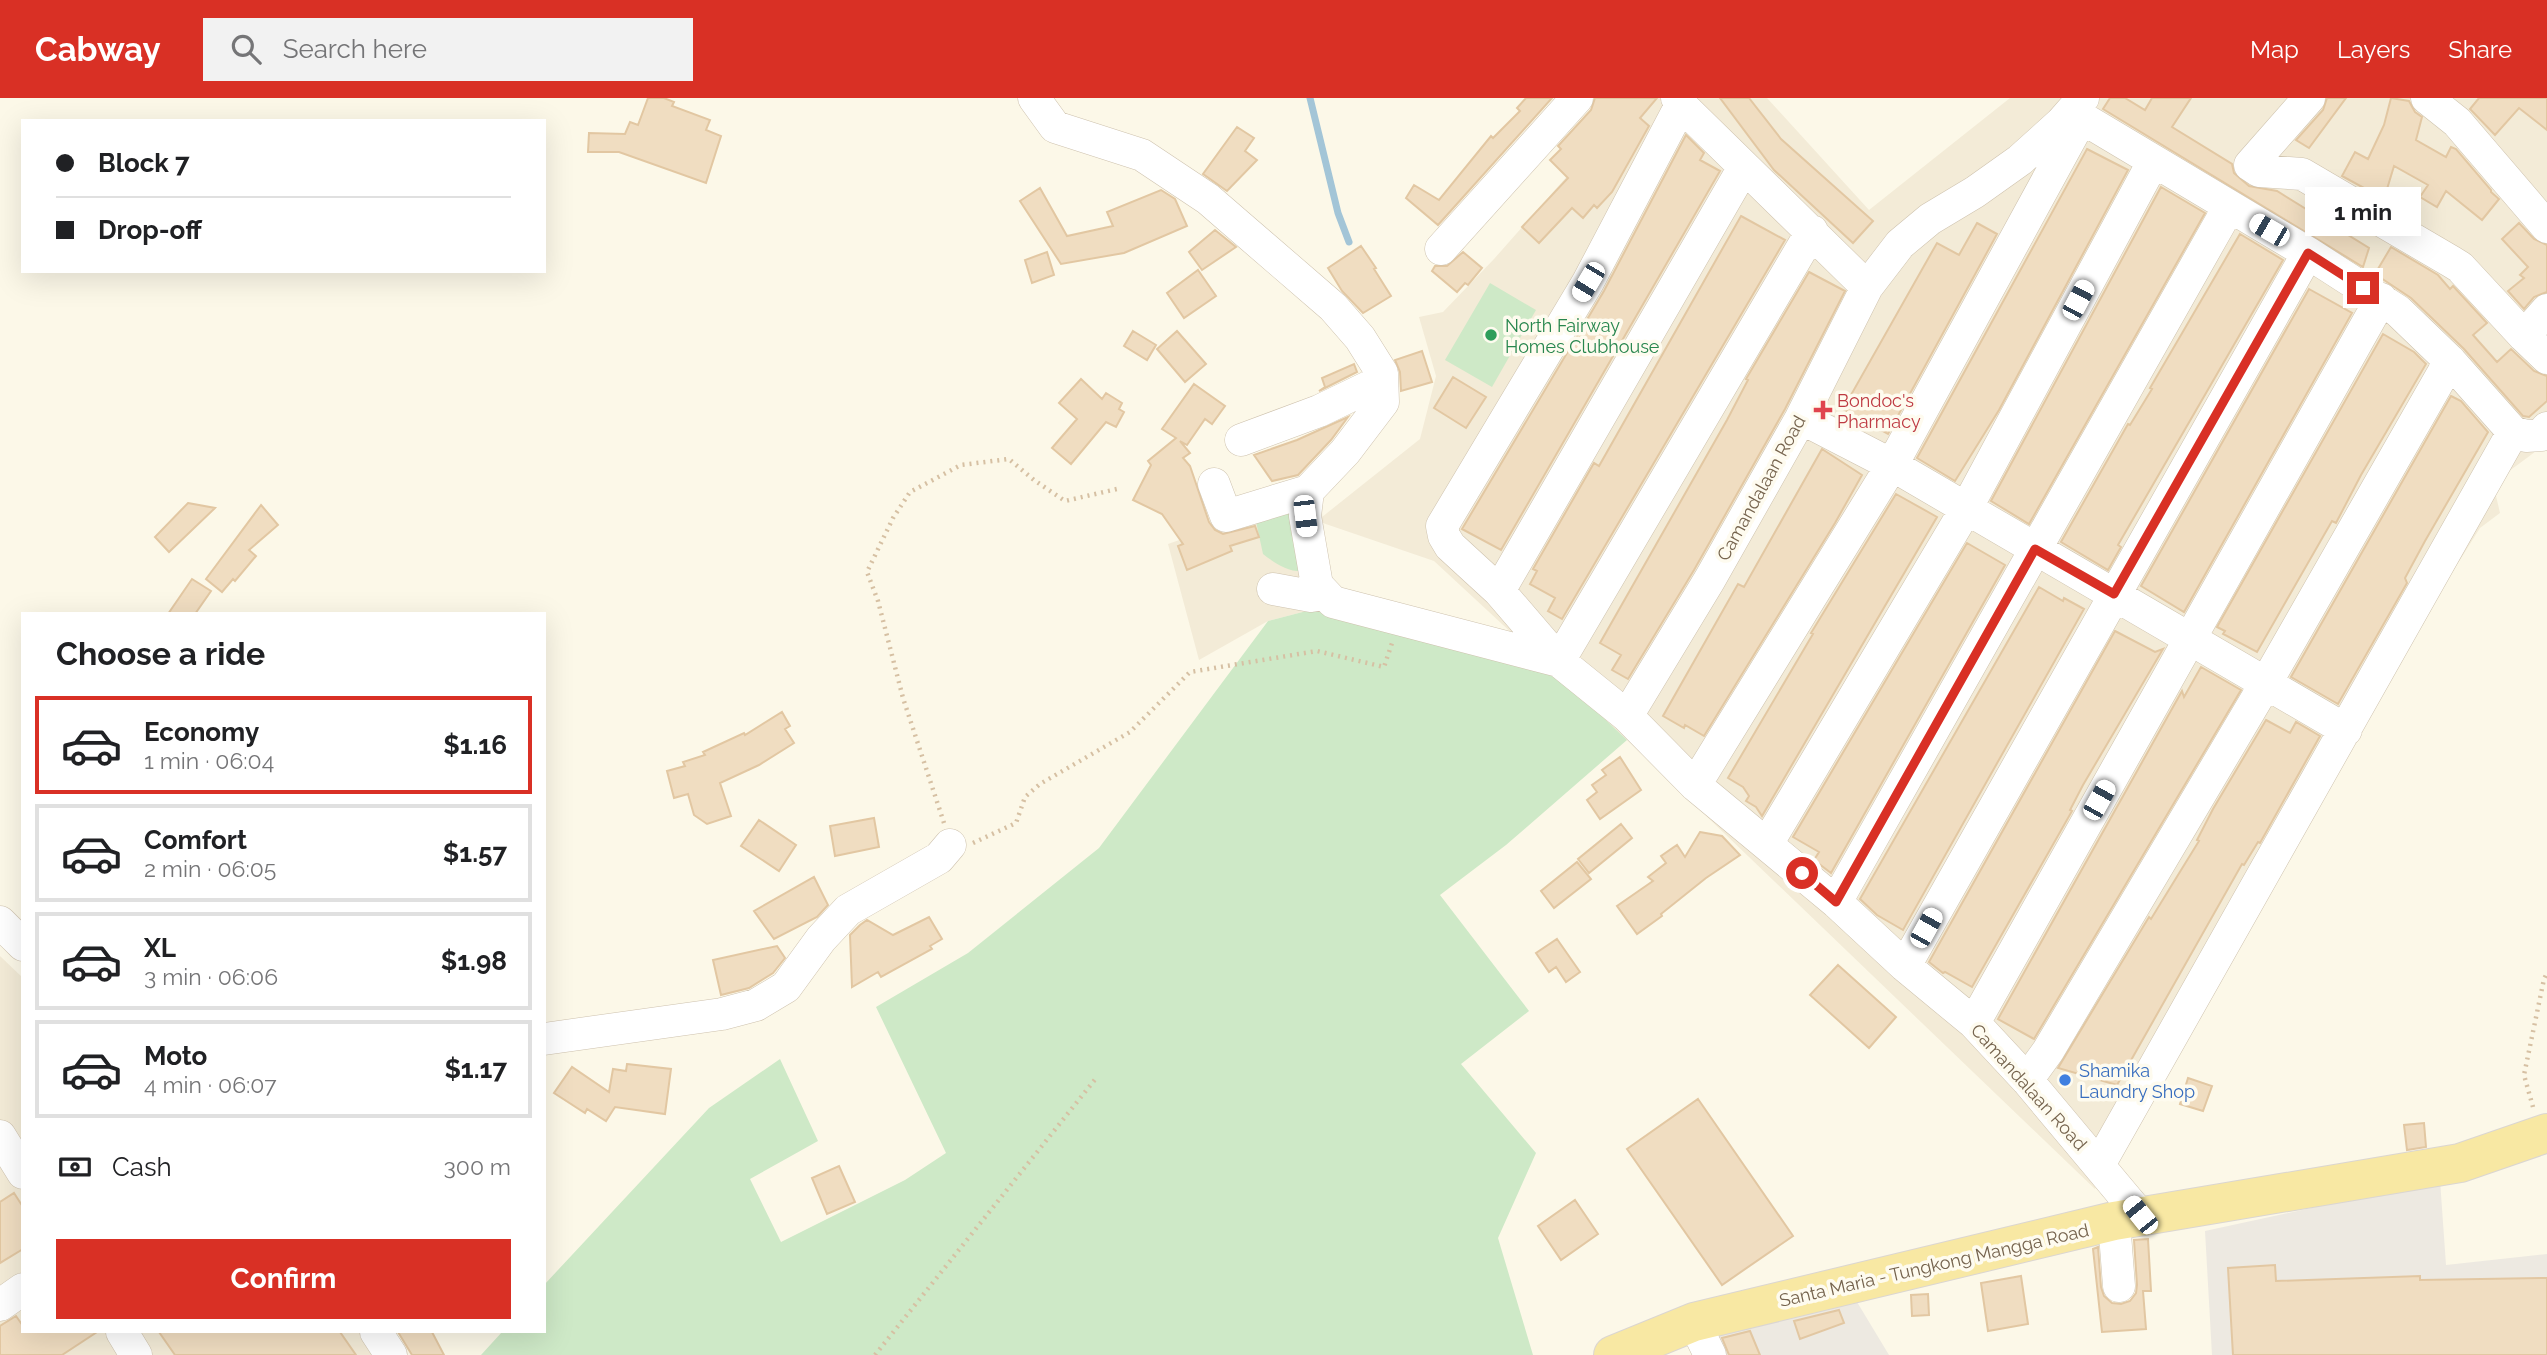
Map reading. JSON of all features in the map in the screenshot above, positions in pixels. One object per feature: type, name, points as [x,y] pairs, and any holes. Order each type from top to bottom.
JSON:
[{"type":"main road","name":"Santa Maria - Tungkong Mangga Road","points":[[1613,1355],[1702,1339],[2127,1218],[2460,1163],[2544,1134]]},
{"type":"street","points":[[1034,98],[1055,127],[1142,155],[1208,198],[1333,307],[1360,338],[1382,373],[1382,402],[1345,452],[1308,491],[1226,516],[1214,484]]},
{"type":"street","points":[[1441,249],[1577,98]]},
{"type":"street","points":[[2309,98],[2250,165],[2259,172],[2302,174],[2460,267],[2547,358]]},
{"type":"street","points":[[2427,98],[2457,122],[2547,227]]},
{"type":"street","points":[[1559,662],[1499,591],[1450,546],[1442,526],[1588,282],[1679,102],[1867,286]]},
{"type":"street","points":[[1695,785],[1892,465],[2079,110],[2153,162],[2308,253],[2398,310],[2450,361],[2513,432],[2526,436],[2541,435],[2547,428]]},
{"type":"street","name":"Camandalaan Road","points":[[1627,716],[1710,579],[1801,418],[1867,286],[1900,244],[1930,219],[2020,160],[2079,110]]},
{"type":"street","points":[[1767,844],[1966,509],[2153,162]]},
{"type":"street","points":[[1499,591],[1744,167]]},
{"type":"street","points":[[1836,902],[2229,207]]},
{"type":"street","points":[[1559,662],[1812,231]]},
{"type":"street","points":[[1905,966],[2308,253]]},
{"type":"street","points":[[1974,1023],[2381,299]]},
{"type":"street","points":[[2524,336],[2547,310]]},
{"type":"street","points":[[2028,1080],[2048,1051],[2266,683],[2450,361]]},
{"type":"street","points":[[1241,440],[1320,411],[1381,381]]},
{"type":"street","points":[[1801,418],[1892,465],[2346,730]]},
{"type":"street","points":[[2099,1166],[2513,432]]},
{"type":"street","points":[[1308,491],[1305,516],[1317,585],[1333,602],[1559,662]]},
{"type":"street","points":[[1273,589],[1311,596],[1324,594]]},
{"type":"street","name":"Camandalaan Road","points":[[1559,662],[1627,716],[1695,785],[1836,902],[1905,966],[1974,1023],[2028,1080],[2099,1166],[2127,1218]]},
{"type":"street","points":[[546,1039],[722,1014],[756,1005],[786,987],[821,939],[848,910],[939,858],[950,845]]},
{"type":"street","points":[[0,922],[21,943]]},
{"type":"street","points":[[0,1136],[21,1170]]},
{"type":"street","points":[[2119,1286],[2127,1218]]},
{"type":"street","points":[[0,1305],[21,1290]]},
{"type":"street","points":[[123,1333],[136,1355]]},
{"type":"street","points":[[377,1333],[391,1355]]},
{"type":"path","points":[[1116,489],[1065,500],[1034,480],[1009,459],[961,466],[909,492],[867,572],[878,601],[903,698],[950,845],[963,848],[1016,823],[1025,797],[1040,785],[1130,732],[1189,672],[1317,651],[1384,667],[1401,620]]},
{"type":"path","points":[[2544,1134],[2524,1075],[2547,973]]},
{"type":"path","points":[[875,1355],[1097,1077]]},
{"type":"shaded area","points":[[1636,98],[1767,98],[1869,210],[2010,98],[2547,98],[2547,443],[2493,483],[2500,513],[2480,528],[2401,654],[2111,1151],[2095,1189],[1627,740],[1434,561],[1317,521],[1420,439],[1436,376],[1419,317],[1443,312],[1494,259]]},
{"type":"shaded area","points":[[1293,500],[1318,608],[1268,621],[1199,660],[1168,544]]},
{"type":"shaded area","points":[[0,956],[21,976],[21,1333],[363,1333],[376,1355],[0,1355]]},
{"type":"shaded area","points":[[2440,1180],[2446,1265],[2547,1254],[2547,1355],[2212,1355],[2205,1231]]},
{"type":"shaded area","points":[[1854,1297],[1889,1355],[1719,1355],[1704,1326]]},
{"type":"green space","name":"North Fairway Homes Clubhouse","points":[[1490,283],[1536,310],[1492,387],[1445,360]]},
{"type":"green space","points":[[1290,504],[1306,571],[1288,569],[1263,554],[1255,517]]},
{"type":"green space","points":[[1318,608],[1554,671],[1627,740],[1506,845],[1440,895],[1529,1011],[1461,1064],[1536,1153],[1498,1238],[1533,1355],[481,1355],[501,1333],[546,1333],[546,1283],[709,1108],[780,1059],[818,1141],[750,1179],[781,1242],[905,1180],[946,1153],[876,1007],[968,953],[1099,848],[1268,621]]},
{"type":"building","points":[[648,98],[664,98],[674,102],[672,106],[710,120],[706,130],[721,136],[706,183],[619,152],[588,152],[589,133],[625,134],[630,122],[638,125]]},
{"type":"building","points":[[1526,98],[1552,98],[1438,225],[1406,198],[1414,185],[1439,200],[1491,136],[1493,138],[1520,111],[1517,108]]},
{"type":"building","points":[[1595,98],[1657,98],[1640,118],[1649,126],[1612,192],[1597,208],[1594,205],[1583,218],[1572,208],[1539,243],[1522,227],[1568,178],[1550,160],[1561,149],[1558,146],[1591,110]]},
{"type":"building","points":[[1720,98],[1749,98],[1781,139],[1873,221],[1853,243],[1774,170]]},
{"type":"building","points":[[2110,98],[2125,98],[2145,110],[2152,98],[2191,98],[2172,127],[2232,164],[2234,173],[2249,186],[2277,191],[2369,248],[2363,267],[2103,109]]},
{"type":"building","points":[[2327,98],[2346,98],[2309,148],[2296,140],[2323,110]]},
{"type":"building","points":[[2391,98],[2409,101],[2415,112],[2422,117],[2416,140],[2446,157],[2451,147],[2456,149],[2499,199],[2482,220],[2446,191],[2437,207],[2420,197],[2428,185],[2394,166],[2384,199],[2342,176],[2355,152],[2368,159],[2384,125]]},
{"type":"building","points":[[2479,98],[2547,98],[2547,130],[2519,108],[2495,135],[2470,109]]},
{"type":"building","points":[[1237,127],[1254,138],[1245,151],[1257,160],[1227,191],[1203,174]]},
{"type":"building","points":[[1686,135],[1704,153],[1700,160],[1720,171],[1501,550],[1462,529],[1604,291]]},
{"type":"building","points":[[2087,149],[2128,170],[1999,410],[1955,481],[1917,458]]},
{"type":"building","points":[[2161,187],[2205,213],[2029,524],[1991,501]]},
{"type":"building","points":[[1040,188],[1067,236],[1113,226],[1107,212],[1161,190],[1175,199],[1187,226],[1124,253],[1061,264],[1020,201]]},
{"type":"building","points":[[1741,216],[1785,240],[1562,619],[1548,611],[1555,598],[1530,584],[1537,571],[1533,569],[1594,463],[1599,466]]},
{"type":"building","points":[[1977,223],[1997,234],[1888,434],[1843,409],[1937,243],[1959,255]]},
{"type":"building","points":[[2519,223],[2534,239],[2547,245],[2547,292],[2534,297],[2524,309],[2508,291],[2524,278],[2520,275],[2528,267],[2502,239]]},
{"type":"building","points":[[1215,230],[1236,247],[1202,270],[1189,252]]},
{"type":"building","points":[[2240,234],[2283,260],[2118,545],[2121,547],[2108,570],[2061,542]]},
{"type":"building","points":[[1361,246],[1391,296],[1363,313],[1342,291],[1328,268]]},
{"type":"building","points":[[2391,247],[2438,275],[2450,289],[2453,286],[2487,323],[2473,335],[2497,362],[2511,349],[2534,371],[2547,376],[2547,401],[2529,417],[2523,416],[2464,349],[2411,298],[2375,274]]},
{"type":"building","points":[[1047,252],[1054,275],[1032,283],[1025,260]]},
{"type":"building","points":[[1463,252],[1482,268],[1468,285],[1465,283],[1457,292],[1432,271],[1435,266],[1447,266]]},
{"type":"building","points":[[1198,270],[1216,296],[1184,318],[1167,293]]},
{"type":"building","points":[[1809,272],[1845,291],[1785,409],[1694,570],[1628,679],[1612,670],[1621,655],[1600,643],[1727,420],[1748,380],[1746,379]]},
{"type":"building","points":[[2309,289],[2352,313],[2184,612],[2141,586]]},
{"type":"building","points":[[1133,331],[1156,345],[1147,360],[1124,346]]},
{"type":"building","points":[[1177,331],[1206,364],[1185,382],[1157,349]]},
{"type":"building","points":[[2383,334],[2414,352],[2426,364],[2336,523],[2332,521],[2257,652],[2223,634],[2225,631],[2217,627]]},
{"type":"building","points":[[1422,351],[1432,382],[1401,391],[1400,372],[1395,360]]},
{"type":"building","points":[[1354,364],[1357,372],[1319,391],[1325,387],[1322,378]]},
{"type":"building","points":[[1453,377],[1486,397],[1466,428],[1434,408]]},
{"type":"building","points":[[1081,379],[1102,399],[1106,393],[1122,403],[1119,409],[1124,412],[1116,427],[1106,422],[1071,464],[1052,448],[1077,419],[1059,403]]},
{"type":"building","points":[[1194,384],[1225,406],[1212,424],[1205,419],[1187,445],[1180,441],[1190,453],[1183,458],[1190,466],[1209,522],[1215,530],[1223,534],[1255,526],[1259,537],[1230,546],[1232,551],[1187,570],[1178,546],[1183,544],[1162,514],[1133,500],[1151,465],[1148,461],[1176,438],[1162,429]]},
{"type":"building","points":[[2451,396],[2461,401],[2488,432],[2425,541],[2405,578],[2407,583],[2338,704],[2291,677]]},
{"type":"building","points":[[1348,417],[1331,440],[1298,475],[1272,481],[1254,455],[1297,440]]},
{"type":"building","points":[[1822,449],[1862,475],[1704,736],[1685,725],[1684,728],[1663,716],[1738,584],[1744,587]]},
{"type":"building","points":[[1896,494],[1937,517],[1762,816],[1756,807],[1746,801],[1749,796],[1743,787],[1728,778],[1813,634],[1811,633]]},
{"type":"building","points":[[188,503],[215,508],[169,552],[155,537]]},
{"type":"building","points":[[261,505],[278,525],[249,550],[256,556],[222,592],[206,579]]},
{"type":"building","points":[[1967,543],[2005,565],[1831,873],[1814,860],[1819,852],[1793,837]]},
{"type":"building","points":[[192,579],[211,591],[196,612],[169,612]]},
{"type":"building","points":[[2039,587],[2084,609],[1903,930],[1877,915],[1860,899]]},
{"type":"building","points":[[2115,631],[2155,652],[2163,649],[2083,785],[2070,810],[2072,811],[1972,987],[1943,973],[1929,962]]},
{"type":"building","points":[[2201,667],[2241,690],[2034,1039],[1998,1019],[2182,691],[2184,697]]},
{"type":"building","points":[[782,712],[790,726],[785,729],[794,743],[759,765],[720,783],[731,816],[707,824],[694,815],[688,794],[674,798],[667,771],[685,766],[683,762],[705,755],[703,752],[744,733],[745,735]]},
{"type":"building","points":[[2266,720],[2290,733],[2296,722],[2320,736],[2260,843],[2258,842],[2244,865],[2242,864],[2117,1085],[2058,1068],[2149,917],[2151,919],[2199,841],[2197,840],[2213,809]]},
{"type":"building","points":[[1620,757],[1641,790],[1600,819],[1587,800],[1597,792],[1592,785],[1606,775],[1602,770]]},
{"type":"building","points":[[874,818],[879,847],[835,856],[830,826]]},
{"type":"building","points":[[759,820],[796,845],[779,871],[741,846]]},
{"type":"building","points":[[1621,824],[1632,838],[1589,873],[1578,859]]},
{"type":"building","points":[[1700,832],[1722,836],[1740,855],[1706,878],[1637,934],[1617,906],[1653,881],[1648,877],[1666,863],[1661,856],[1677,845],[1685,857]]},
{"type":"building","points":[[1577,862],[1591,879],[1554,908],[1541,891]]},
{"type":"building","points":[[814,877],[828,905],[817,917],[774,939],[754,911]]},
{"type":"building","points":[[929,917],[942,939],[930,946],[932,949],[881,977],[878,972],[852,987],[850,935],[860,925],[867,920],[893,935]]},
{"type":"building","points":[[1557,939],[1580,972],[1566,982],[1556,967],[1549,972],[1536,953]]},
{"type":"building","points":[[777,946],[785,958],[773,973],[749,988],[721,995],[713,960]]},
{"type":"building","points":[[1838,965],[1896,1017],[1869,1048],[1810,995]]},
{"type":"building","points":[[627,1064],[671,1069],[665,1114],[615,1107],[606,1121],[587,1109],[585,1113],[554,1093],[572,1067],[609,1092],[613,1069],[626,1071]]},
{"type":"building","points":[[2188,1078],[2212,1086],[2203,1111],[2180,1104]]},
{"type":"building","points":[[1698,1099],[1793,1236],[1722,1285],[1627,1149]]},
{"type":"building","points":[[2424,1123],[2426,1147],[2407,1150],[2404,1125]]},
{"type":"building","points":[[839,1166],[855,1202],[827,1214],[812,1178]]},
{"type":"building","points":[[14,1193],[21,1204],[21,1250],[0,1263],[0,1202]]},
{"type":"building","points":[[1575,1200],[1598,1234],[1561,1260],[1538,1226]]},
{"type":"building","points":[[2148,1239],[2151,1291],[2143,1291],[2146,1329],[2102,1332],[2093,1249],[2098,1247],[2104,1296],[2112,1303],[2121,1304],[2130,1301],[2136,1293],[2134,1240]]},
{"type":"building","points":[[2275,1265],[2276,1281],[2420,1276],[2420,1280],[2547,1278],[2547,1355],[2233,1355],[2228,1268]]},
{"type":"building","points":[[2021,1276],[2028,1324],[1988,1331],[1981,1283]]},
{"type":"building","points":[[1928,1294],[1929,1315],[1912,1316],[1911,1295]]},
{"type":"building","points":[[1839,1310],[1844,1323],[1800,1339],[1794,1321]]},
{"type":"building","points":[[16,1316],[21,1323],[21,1333],[95,1333],[62,1355],[0,1355],[0,1326]]},
{"type":"building","points":[[1750,1331],[1760,1355],[1729,1355],[1722,1338]]},
{"type":"building","points":[[160,1333],[341,1333],[356,1355],[175,1355]]},
{"type":"building","points":[[399,1333],[433,1333],[444,1355],[412,1355]]},
{"type":"waterway","points":[[1310,98],[1338,213],[1349,242]]},
{"type":"place","name":"North Fairway Homes Clubhouse","points":[[1491,335]]},
{"type":"place","name":"Bondoc's Pharmacy","points":[[1823,410]]},
{"type":"place","name":"Shamika Laundry Shop","points":[[2065,1080]]},
{"type":"route","points":[[1802,873],[1836,902],[2035,549],[2114,594],[2308,253],[2363,288]]}]
